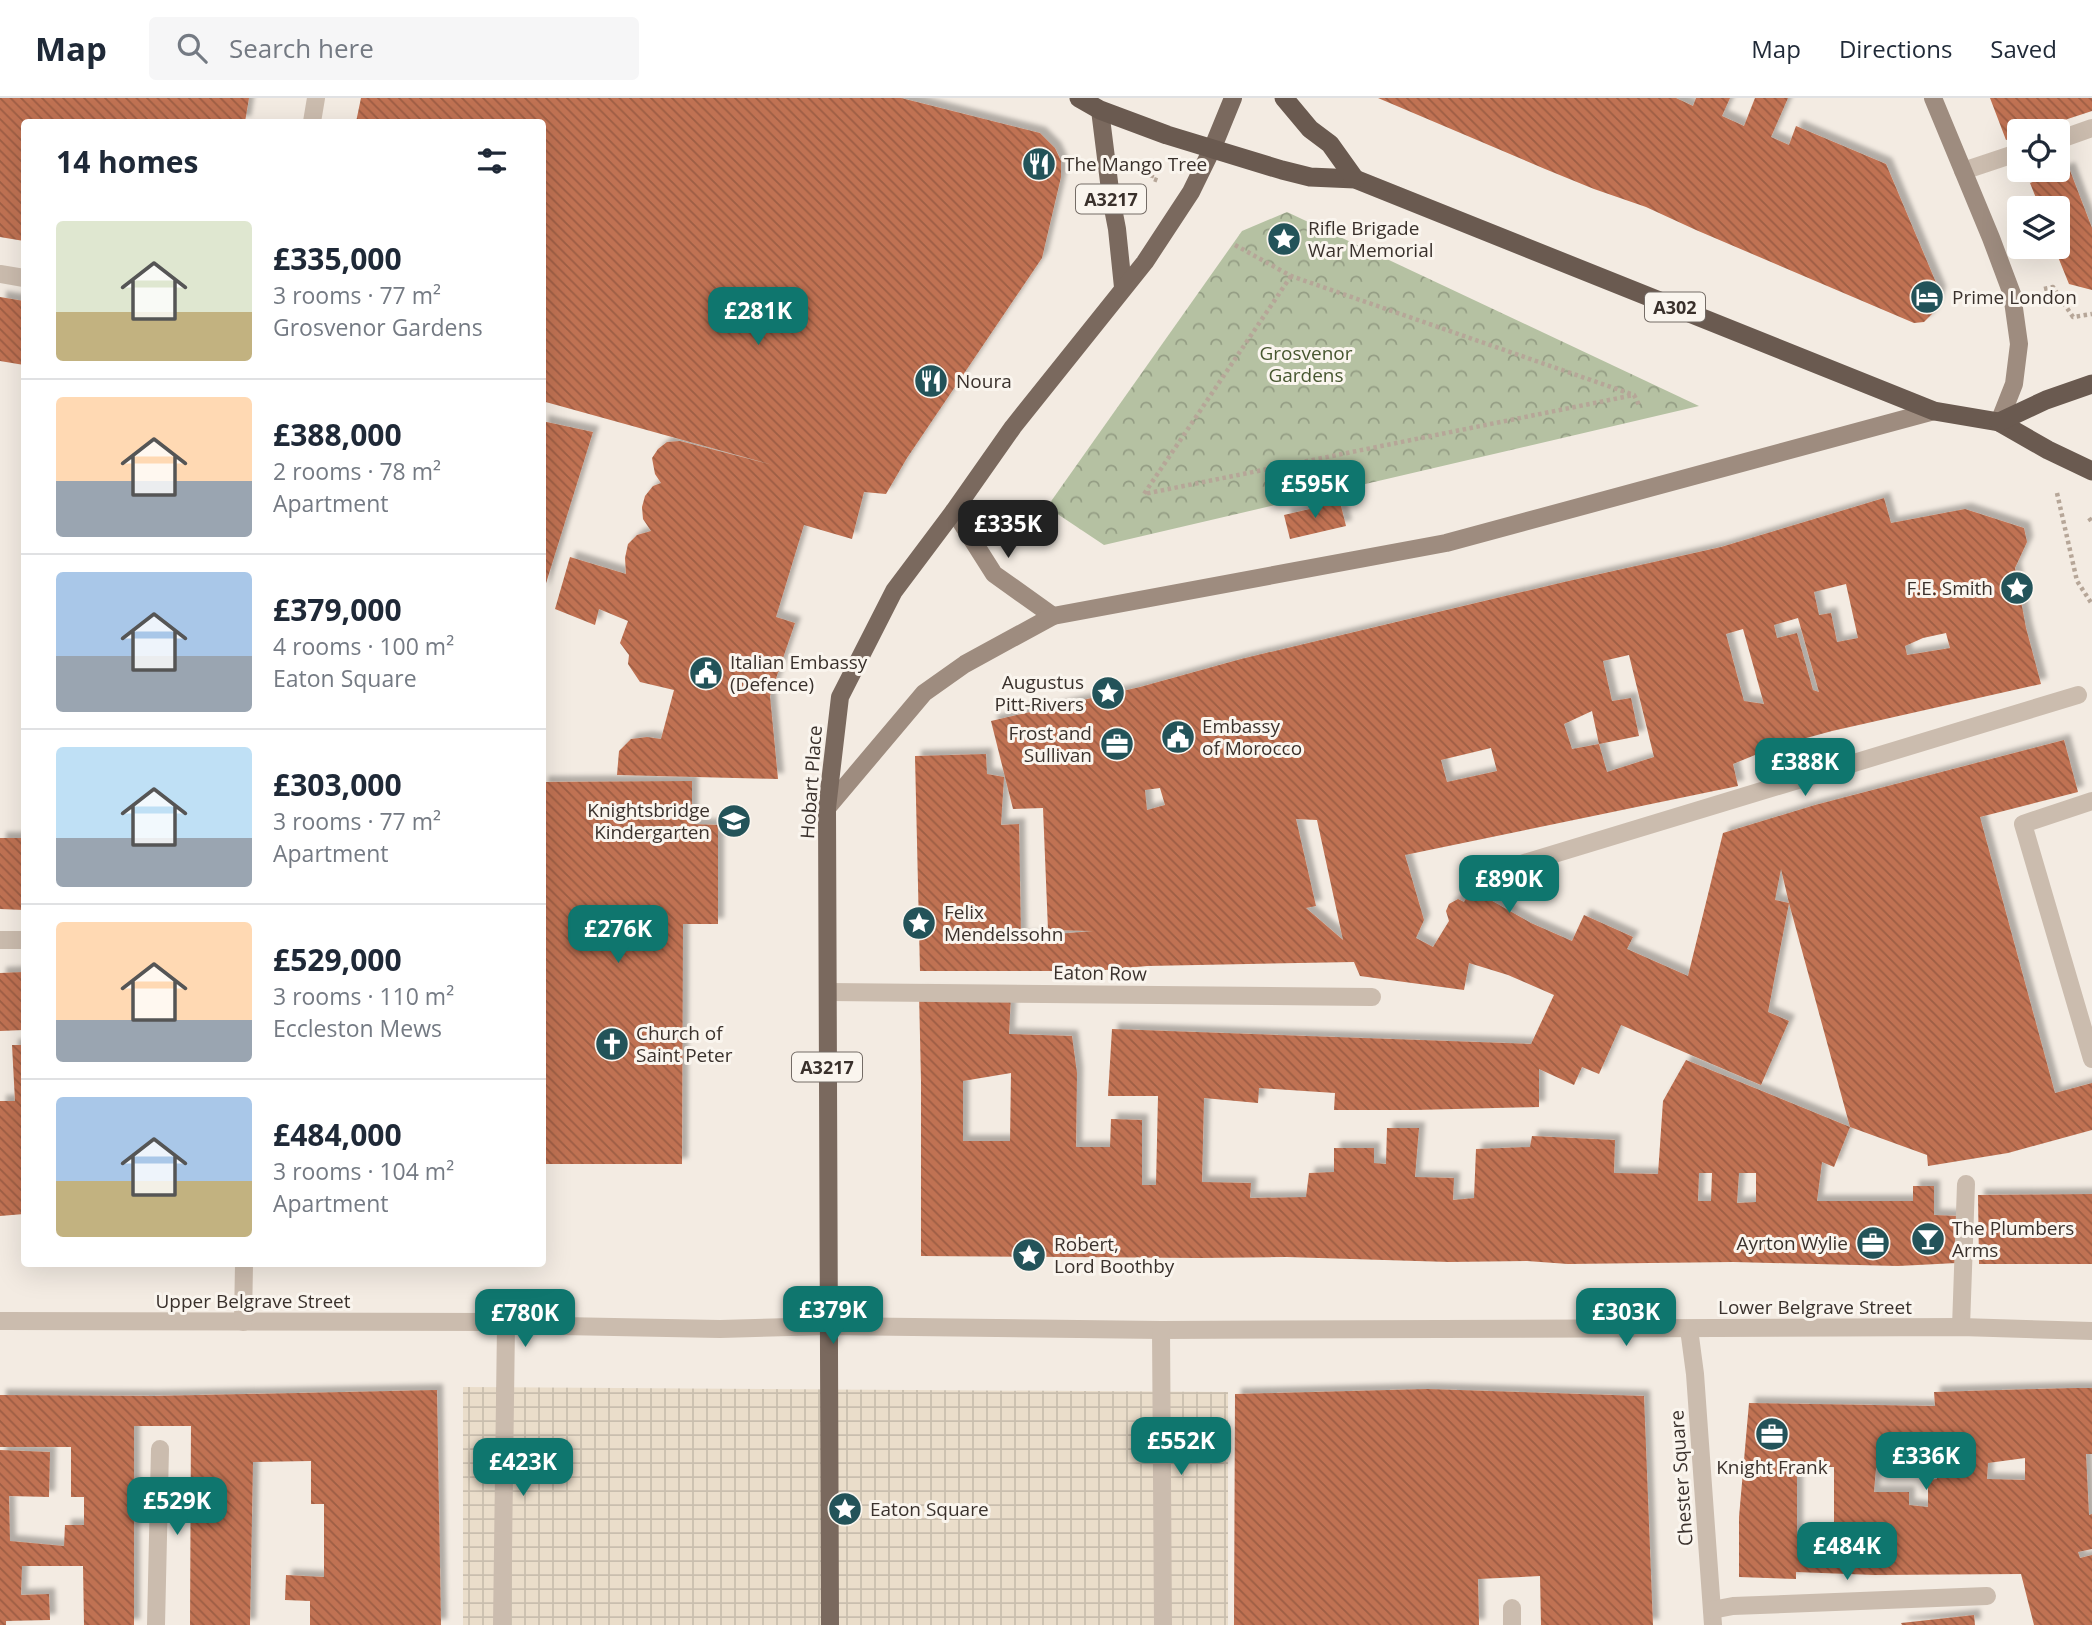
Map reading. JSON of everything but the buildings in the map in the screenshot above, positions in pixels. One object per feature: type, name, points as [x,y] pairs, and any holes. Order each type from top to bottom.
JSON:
[{"type":"highway","name":"A302","points":[[1079,98],[1100,110],[1167,135],[1311,177],[1355,179],[1934,411],[1999,422]]},
{"type":"highway","points":[[1284,98],[1310,129],[1330,144],[1355,179]]},
{"type":"highway","points":[[1999,422],[2046,400],[2092,384]]},
{"type":"highway","points":[[1999,422],[2092,471]]},
{"type":"main road","name":"A3217","points":[[1213,147],[1233,98]]},
{"type":"main road","points":[[1933,98],[2012,294],[2018,344],[2016,370],[2014,384],[1999,422]]},
{"type":"main road","name":"A3217","points":[[1100,110],[1117,229],[1122,288]]},
{"type":"main road","name":"Hobart Place","points":[[829,1326],[827,808],[840,696],[894,591],[1013,427],[1145,262],[1191,191],[1213,147]]},
{"type":"main road","points":[[827,808],[924,693],[965,664],[1053,616],[1446,543],[1934,411]]},
{"type":"main road","points":[[954,511],[994,574],[1053,616]]},
{"type":"main road","name":"A3217","points":[[829,1326],[830,1625]]},
{"type":"street","points":[[312,119],[316,98]]},
{"type":"street","points":[[2070,136],[2092,128]]},
{"type":"street","points":[[1963,172],[2007,157]]},
{"type":"street","points":[[0,274],[21,278]]},
{"type":"street","points":[[1521,864],[2078,695]]},
{"type":"street","points":[[2092,801],[2023,824],[2092,1059]]},
{"type":"street","points":[[0,940],[21,940]]},
{"type":"street","name":"Eaton Row","points":[[828,992],[1372,997]]},
{"type":"street","points":[[1961,1327],[1966,1184]]},
{"type":"street","points":[[243,1322],[244,1267]]},
{"type":"street","name":"Upper Belgrave Street","points":[[0,1321],[494,1322],[506,1325]]},
{"type":"street","points":[[502,1625],[506,1325],[720,1329],[829,1326],[1161,1330],[1163,1625]]},
{"type":"street","name":"Lower Belgrave Street","points":[[1161,1330],[1961,1327],[2092,1331]]},
{"type":"street","name":"Chester Square","points":[[1689,1329],[1695,1374],[1713,1618]]},
{"type":"street","points":[[156,1625],[160,1449]]},
{"type":"street","points":[[1713,1618],[1733,1606],[1987,1595]]},
{"type":"path","points":[[1158,159],[1151,178],[1166,183]]},
{"type":"path","points":[[1235,245],[1291,276],[1634,395],[1640,407]]},
{"type":"path","points":[[1291,276],[1144,494],[1634,395]]},
{"type":"path","points":[[2039,290],[2053,287],[2073,317],[2092,314]]},
{"type":"path","points":[[2048,450],[2077,581],[2092,604]]},
{"type":"green space","name":"Grosvenor Gardens","points":[[1287,212],[1699,406],[1104,545],[1047,507],[1242,231]]},
{"type":"shaded area","name":"Eaton Square","points":[[463,1387],[1228,1392],[1228,1625],[463,1625]]},
{"type":"place","name":"The Mango Tree","points":[[1039,164]]},
{"type":"place","name":"Rifle Brigade War Memorial","points":[[1284,239]]},
{"type":"place","name":"Prime London","points":[[1927,297]]},
{"type":"place","name":"Noura","points":[[931,381]]},
{"type":"place","name":"F.E. Smith","points":[[2017,588]]},
{"type":"place","name":"Italian Embassy (Defence)","points":[[706,673]]},
{"type":"place","name":"Augustus Pitt-Rivers","points":[[1108,693]]},
{"type":"place","name":"Embassy of Morocco","points":[[1178,737]]},
{"type":"place","name":"Frost and Sullivan","points":[[1117,744]]},
{"type":"place","name":"Knightsbridge Kindergarten","points":[[734,821]]},
{"type":"place","name":"Felix Mendelssohn","points":[[919,923]]},
{"type":"place","name":"Church of Saint Peter","points":[[612,1044]]},
{"type":"place","name":"The Plumbers Arms","points":[[1928,1239]]},
{"type":"place","name":"Ayrton Wylie","points":[[1873,1243]]},
{"type":"place","name":"Robert, Lord Boothby","points":[[1029,1255]]},
{"type":"place","name":"Knight Frank","points":[[1772,1434]]},
{"type":"place","name":"Eaton Square","points":[[845,1509]]}]
